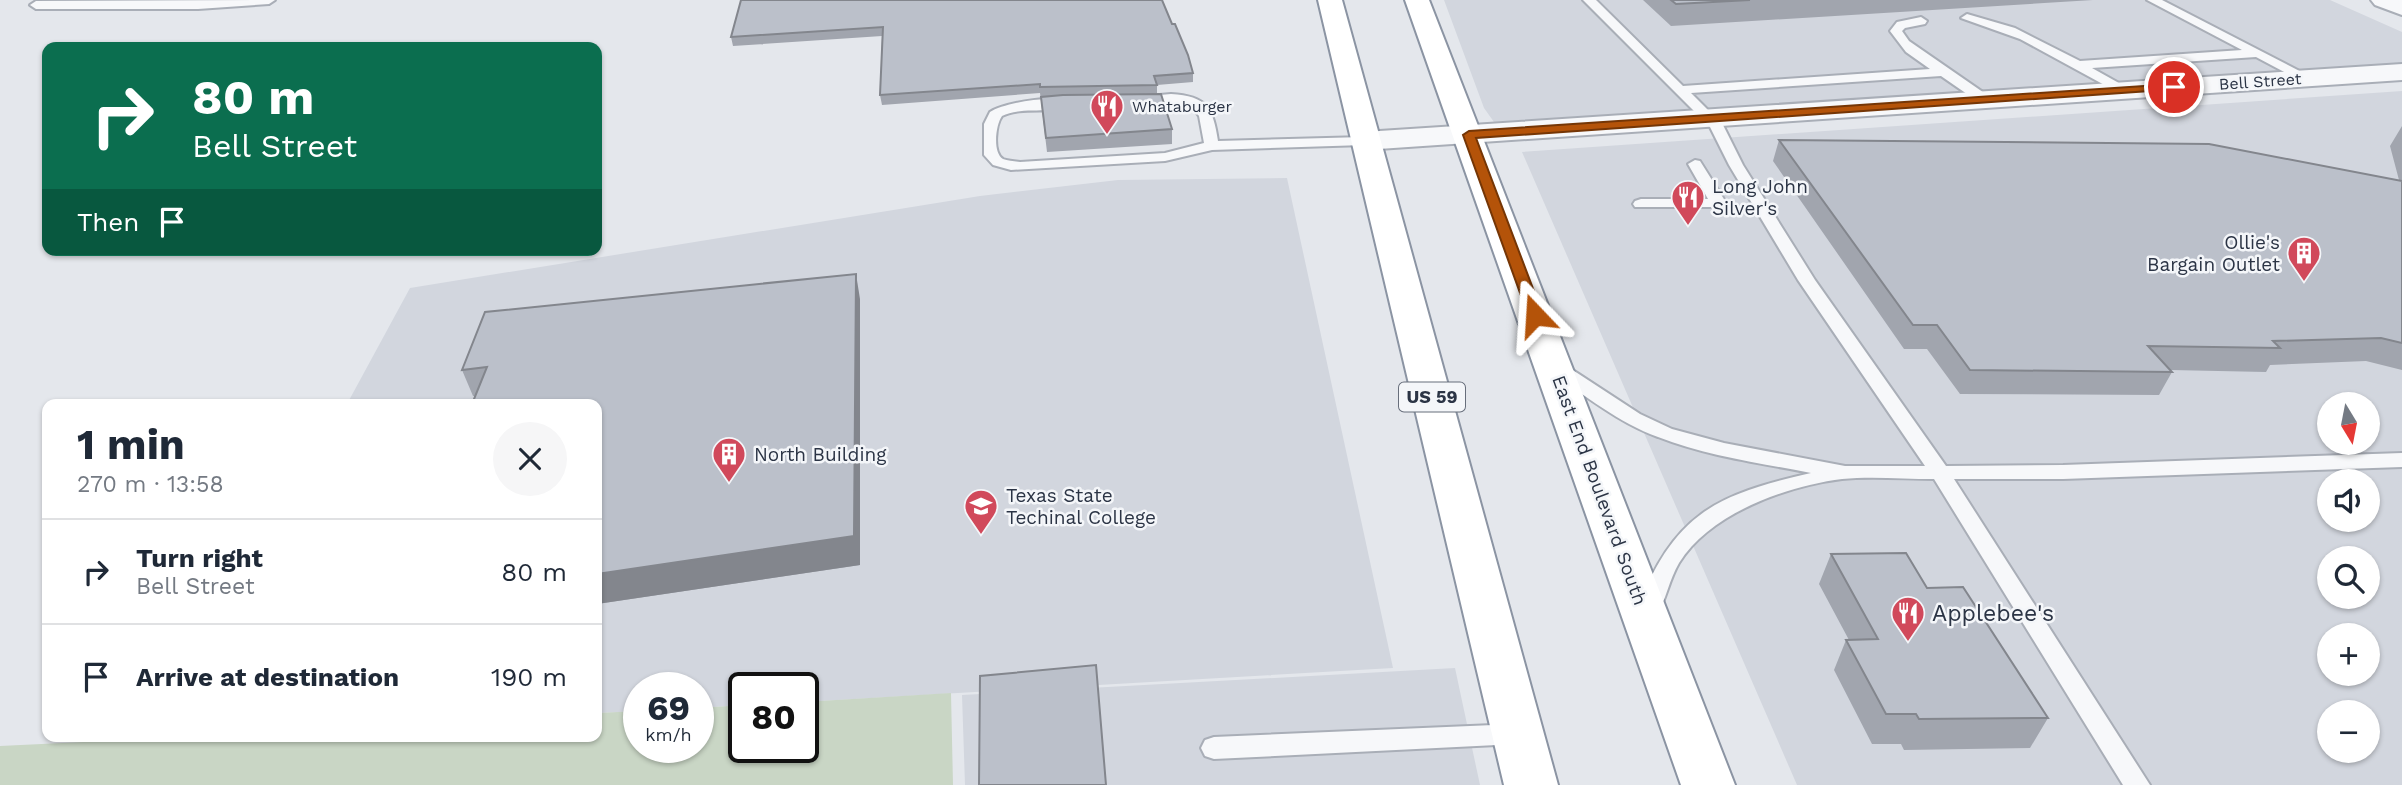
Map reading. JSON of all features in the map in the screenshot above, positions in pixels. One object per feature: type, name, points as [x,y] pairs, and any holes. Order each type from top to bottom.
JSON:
[{"type":"highway","name":"US 59","points":[[1330,0],[1531,785]]},
{"type":"highway","name":"East End Boulevard South","points":[[1416,0],[1469,135],[1708,785]]},
{"type":"street","points":[[2383,0],[2402,8]]},
{"type":"street","name":"Bell Street","points":[[1364,141],[2402,72]]},
{"type":"lane","points":[[36,5],[170,6],[269,0]]},
{"type":"lane","points":[[1589,0],[1716,125],[1736,164],[1808,280],[1940,473],[2137,785]]},
{"type":"lane","points":[[2153,0],[2306,79]]},
{"type":"lane","points":[[1967,18],[2016,30],[2121,90]]},
{"type":"lane","points":[[1921,21],[1900,25],[1896,31],[1900,40],[1914,53],[1985,100]]},
{"type":"lane","points":[[2078,65],[2258,53]]},
{"type":"lane","points":[[1680,90],[1944,72]]},
{"type":"lane","points":[[1127,101],[1178,100],[1195,103],[1204,113],[1212,146]]},
{"type":"lane","points":[[1086,103],[1025,107],[996,114],[991,119],[989,150],[992,157],[1002,164],[1020,166],[1151,158],[1212,146],[1364,141]]},
{"type":"lane","points":[[1641,204],[1719,204],[1695,164]]},
{"type":"lane","points":[[1554,366],[1633,418],[1665,433],[1713,447],[1845,473],[2063,472],[2402,460]]},
{"type":"lane","points":[[1646,615],[1671,558],[1710,515],[1735,502],[1769,491],[1845,473]]},
{"type":"lane","points":[[1214,748],[1518,734]]},
{"type":"shaded area","points":[[1444,0],[2330,0],[2402,32],[2402,63],[1494,122],[1484,108]]},
{"type":"shaded area","points":[[2402,91],[2402,785],[1797,785],[1522,152]]},
{"type":"shaded area","name":"Texas State Techinal College","points":[[1287,178],[1393,668],[819,701],[819,672],[728,672],[728,706],[714,707],[714,672],[623,672],[623,712],[602,713],[602,399],[350,399],[410,288],[980,196],[1118,180]]},
{"type":"shaded area","points":[[1455,668],[1480,785],[965,785],[962,695]]},
{"type":"green space","points":[[951,693],[953,785],[0,785],[0,746],[83,742],[602,742],[602,713],[623,712],[623,763],[714,763],[714,707],[728,706],[728,763],[819,763],[819,701]]},
{"type":"building","points":[[741,0],[1162,0],[1172,24],[1175,24],[1193,73],[1154,76],[1157,85],[1040,87],[1040,84],[880,95],[883,27],[731,37]]},
{"type":"building","points":[[1671,0],[1750,0],[1676,4]]},
{"type":"building","points":[[1161,94],[1172,129],[1046,138],[1041,97]]},
{"type":"building","points":[[1779,140],[2209,144],[2402,181],[2402,343],[2381,338],[2273,341],[2280,348],[2148,346],[2172,372],[1970,370],[1937,325],[1913,325]]},
{"type":"building","name":"North Building","points":[[856,274],[854,536],[602,573],[602,399],[474,399],[487,367],[462,370],[485,312]]},
{"type":"building","name":"Applebee's","points":[[1906,553],[1927,588],[1963,587],[2048,718],[1919,719],[1916,714],[1886,714],[1846,640],[1878,639],[1831,554]]},
{"type":"building","points":[[1096,665],[1106,785],[979,785],[980,676]]},
{"type":"place","name":"Whataburger","points":[[1107,136]]},
{"type":"place","name":"Long John Silver's","points":[[1688,227]]},
{"type":"place","name":"Ollie's Bargain Outlet","points":[[2304,283]]},
{"type":"place","name":"North Building","points":[[729,484]]},
{"type":"place","name":"Texas State Techinal College","points":[[981,536]]},
{"type":"place","name":"Applebee's","points":[[1908,643]]},
{"type":"route","points":[[1535,315],[1469,135],[2174,87]]}]
